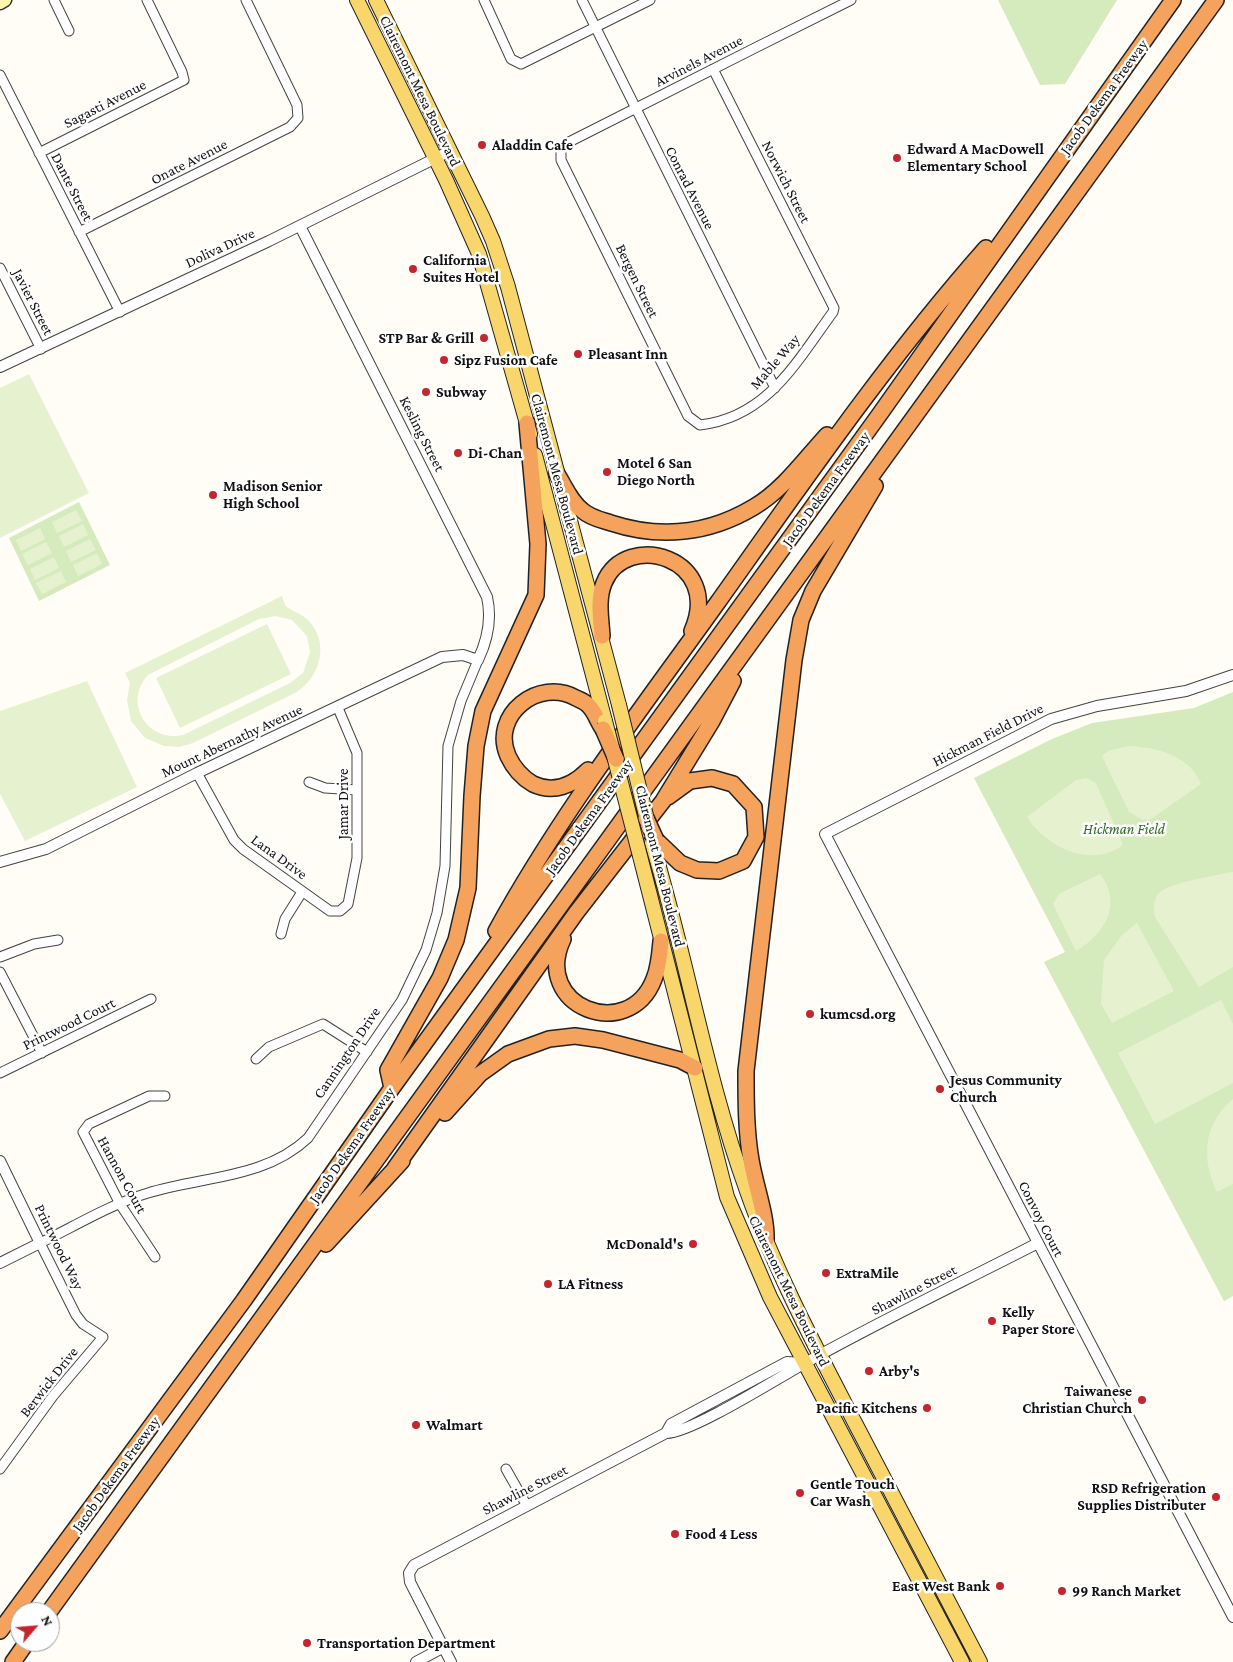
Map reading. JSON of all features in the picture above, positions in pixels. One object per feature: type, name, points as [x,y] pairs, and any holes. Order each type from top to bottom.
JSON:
[{"type":"highway","name":"Jacob Dekema Freeway","points":[[0,1631],[244,1300],[392,1088],[877,418],[1034,194],[1174,0]]},
{"type":"highway","name":"Jacob Dekema Freeway","points":[[56,1602],[1216,0]]},
{"type":"highway","points":[[463,990],[525,878],[612,755],[673,664],[864,396],[929,314],[1034,194]]},
{"type":"highway","points":[[557,474],[574,502],[588,515],[627,528],[662,533],[693,530],[723,522],[754,507],[780,488],[803,460],[864,396]]},
{"type":"highway","points":[[766,1240],[766,1225],[757,1193],[746,1124],[746,1072],[794,660],[801,620],[813,591],[922,406]]},
{"type":"highway","points":[[392,1088],[388,1070],[440,978],[456,940],[468,888],[476,746],[483,711],[536,595],[538,544],[527,423]]},
{"type":"highway","points":[[602,636],[600,598],[604,581],[619,564],[640,555],[663,557],[682,568],[691,577],[700,602],[692,629],[673,664]]},
{"type":"highway","points":[[395,1168],[576,913],[662,801],[712,721],[760,630]]},
{"type":"highway","points":[[551,692],[567,693],[588,704],[604,725],[612,755],[575,783],[558,788],[538,786],[526,780],[514,770],[503,740],[505,726],[511,713],[522,702],[551,692]]},
{"type":"highway","points":[[646,818],[654,841],[680,863],[697,870],[719,871],[743,861],[756,837],[754,808],[733,784],[712,778],[690,781],[662,801]]},
{"type":"highway","points":[[576,913],[558,950],[557,973],[564,992],[571,1000],[592,1011],[618,1012],[643,998],[654,979],[661,941]]},
{"type":"highway","points":[[277,1299],[480,1074],[508,1054],[549,1039],[575,1036],[603,1040],[680,1060],[695,1068]]},
{"type":"highway","points":[[0,1619],[38,1579]]},
{"type":"main road","points":[[0,3],[5,0]]},
{"type":"main road","name":"Clairemont Mesa Boulevard","points":[[357,0],[435,157],[479,254],[527,423],[604,725]]},
{"type":"main road","name":"Clairemont Mesa Boulevard","points":[[376,0],[482,216],[502,266],[602,636],[646,818]]},
{"type":"main road","name":"Clairemont Mesa Boulevard","points":[[612,755],[640,856],[727,1197],[770,1297],[962,1662]]},
{"type":"main road","name":"Clairemont Mesa Boulevard","points":[[654,841],[726,1124],[746,1191],[786,1289],[980,1662]]},
{"type":"street","points":[[54,0],[69,30]]},
{"type":"street","name":"Sagasti Avenue","points":[[39,153],[184,80],[182,72],[147,0]]},
{"type":"street","name":"Onate Avenue","points":[[79,232],[290,127],[298,118],[297,105],[246,0]]},
{"type":"street","points":[[484,0],[512,59],[518,64],[650,0]]},
{"type":"street","name":"Conrad Avenue","points":[[582,0],[634,109],[775,388]]},
{"type":"street","name":"Arvinels Avenue","points":[[561,148],[567,142],[852,0]]},
{"type":"street","name":"Norwich Street","points":[[713,69],[834,308]]},
{"type":"street","name":"Dante Street","points":[[0,75],[120,312]]},
{"type":"street","name":"Bergen Street","points":[[561,148],[561,160],[688,416],[695,423]]},
{"type":"street","name":"Doliva Drive","points":[[0,367],[300,226],[450,151]]},
{"type":"street","name":"Kesling Street","points":[[300,226],[487,597],[490,610],[489,626],[478,660]]},
{"type":"street","name":"Javier Street","points":[[0,268],[41,349]]},
{"type":"street","name":"Mable Way","points":[[695,423],[700,425],[717,423],[747,411],[767,397],[786,376],[834,308]]},
{"type":"street","name":"Mount Abernathy Avenue","points":[[0,862],[46,848],[197,773],[338,708],[442,657],[463,655],[478,660]]},
{"type":"street","name":"Cannington Drive","points":[[0,1264],[120,1204],[148,1193],[264,1166],[296,1150],[308,1138],[402,1000],[426,950],[437,913],[445,866],[448,746],[460,701],[478,660]]},
{"type":"street","name":"Hickman Field Drive","points":[[825,834],[1051,719],[1097,706],[1186,691],[1233,675]]},
{"type":"street","name":"Jamar Drive","points":[[338,708],[357,753],[357,858],[348,904]]},
{"type":"street","name":"Lana Drive","points":[[197,773],[234,840],[243,849],[330,912],[340,911],[348,904]]},
{"type":"street","points":[[309,782],[325,788],[357,790]]},
{"type":"street","name":"Convoy Court","points":[[825,834],[1036,1244],[1233,1617]]},
{"type":"street","points":[[280,934],[285,919],[302,892]]},
{"type":"street","points":[[0,957],[34,944],[58,940]]},
{"type":"street","points":[[0,972],[42,1053]]},
{"type":"street","name":"Printwood Court","points":[[0,1073],[151,999]]},
{"type":"street","points":[[256,1059],[269,1047],[323,1024],[366,1052]]},
{"type":"street","name":"Hannon Court","points":[[155,1257],[120,1204],[82,1132],[89,1124],[149,1096],[165,1096]]},
{"type":"street","name":"Printwood Way","points":[[0,1161],[76,1315],[83,1324],[103,1337]]},
{"type":"street","name":"Shawline Street","points":[[444,1648],[410,1582],[409,1573],[414,1565],[666,1433],[675,1434],[793,1372],[820,1355],[1036,1244]]},
{"type":"street","name":"Berwick Drive","points":[[0,1469],[53,1396],[103,1337]]},
{"type":"street","points":[[506,1469],[527,1506]]},
{"type":"street","points":[[416,1662],[444,1648],[451,1662]]},
{"type":"green space","points":[[998,0],[1117,0],[1065,84],[1040,85]]},
{"type":"green space","points":[[29,374],[89,493],[0,538],[0,388]]},
{"type":"green space","points":[[79,502],[110,565],[39,601],[9,538]]},
{"type":"green space","points":[[76,510],[82,521],[57,533],[52,522]]},
{"type":"green space","points":[[83,524],[88,535],[64,547],[59,536]]},
{"type":"green space","points":[[40,528],[45,539],[21,551],[16,540]]},
{"type":"green space","points":[[90,539],[96,550],[71,562],[66,551]]},
{"type":"green space","points":[[46,542],[52,553],[28,565],[22,554]]},
{"type":"green space","points":[[97,553],[102,564],[78,576],[73,565]]},
{"type":"green space","points":[[54,557],[59,568],[35,580],[30,569]]},
{"type":"green space","points":[[61,571],[66,582],[42,594],[36,583]]},
{"type":"green space","points":[[282,596],[286,606],[309,621],[319,640],[319,660],[316,670],[304,687],[193,743],[179,747],[164,746],[145,738],[131,721],[127,700],[130,683],[125,673]],"holes":[[[275,616],[292,620],[307,636],[310,652],[303,673],[290,683],[183,735],[170,736],[159,733],[150,727],[143,718],[139,708],[138,697],[141,686],[148,675],[259,619]]]},
{"type":"green space","points":[[267,624],[291,674],[180,728],[156,678]]},
{"type":"green space","points":[[87,681],[137,787],[25,841],[0,794],[0,711]]},
{"type":"green space","name":"Hickman Field","points":[[1233,692],[1233,1296],[1224,1301],[1044,962],[1065,952],[974,778],[1052,739],[1092,723],[1194,708]]},
{"type":"green space","points":[[1128,746],[1149,748],[1180,759],[1196,774],[1201,784],[1151,819],[1143,820],[1129,812],[1102,756],[1108,751]]},
{"type":"green space","points":[[1086,778],[1096,783],[1123,845],[1110,852],[1084,855],[1070,851],[1046,837],[1035,828],[1027,817],[1076,780]]},
{"type":"green space","points":[[1233,872],[1233,967],[1199,987],[1155,917],[1155,900],[1158,894],[1171,886]]},
{"type":"green space","points":[[1100,874],[1107,885],[1110,896],[1108,917],[1095,936],[1076,951],[1053,904],[1059,894]]},
{"type":"green space","points":[[1137,923],[1174,991],[1112,1023],[1101,1004],[1104,960],[1122,935]]},
{"type":"green space","points":[[1221,1000],[1233,1024],[1233,1083],[1155,1124],[1118,1053]]},
{"type":"green space","points":[[1233,1099],[1233,1184],[1217,1192],[1209,1167],[1208,1142],[1216,1119]]},
{"type":"place","name":"Aladdin Cafe","points":[[482,145]]},
{"type":"place","name":"Edward A MacDowell Elementary School","points":[[897,158]]},
{"type":"place","name":"California Suites Hotel","points":[[413,269]]},
{"type":"place","name":"STP Bar & Grill","points":[[484,338]]},
{"type":"place","name":"Pleasant Inn","points":[[578,354]]},
{"type":"place","name":"Sipz Fusion Cafe","points":[[444,360]]},
{"type":"place","name":"Subway","points":[[426,392]]},
{"type":"place","name":"Di-Chan","points":[[458,453]]},
{"type":"place","name":"Motel 6 San Diego North","points":[[607,472]]},
{"type":"place","name":"Madison Senior High School","points":[[213,495]]},
{"type":"place","name":"kumcsd.org","points":[[810,1014]]},
{"type":"place","name":"Jesus Community Church","points":[[940,1089]]},
{"type":"place","name":"McDonald's","points":[[693,1244]]},
{"type":"place","name":"ExtraMile","points":[[826,1273]]},
{"type":"place","name":"LA Fitness","points":[[548,1284]]},
{"type":"place","name":"Kelly Paper Store","points":[[992,1321]]},
{"type":"place","name":"Arby's","points":[[869,1371]]},
{"type":"place","name":"Taiwanese Christian Church","points":[[1142,1400]]},
{"type":"place","name":"Pacific Kitchens","points":[[927,1408]]},
{"type":"place","name":"Walmart","points":[[416,1425]]},
{"type":"place","name":"Gentle Touch Car Wash","points":[[800,1493]]},
{"type":"place","name":"RSD Refrigeration Supplies Distributer","points":[[1216,1497]]},
{"type":"place","name":"Food 4 Less","points":[[675,1534]]},
{"type":"place","name":"East West Bank","points":[[1000,1586]]},
{"type":"place","name":"99 Ranch Market","points":[[1062,1591]]},
{"type":"place","name":"Transportation Department","points":[[307,1643]]}]
